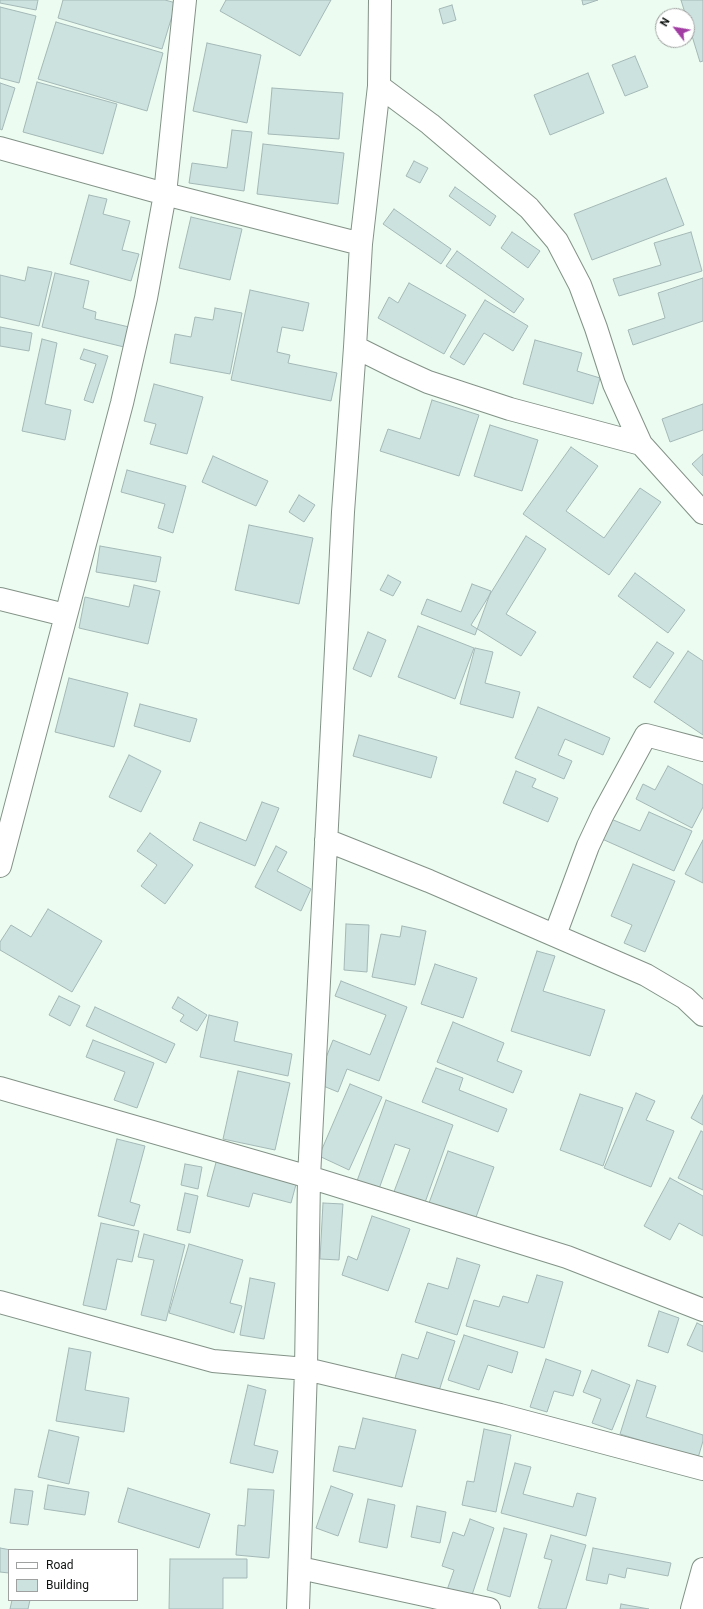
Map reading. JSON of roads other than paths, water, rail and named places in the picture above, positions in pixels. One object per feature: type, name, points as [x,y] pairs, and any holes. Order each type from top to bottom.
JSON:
[{"type":"street","points":[[0,866],[122,403],[146,298],[165,194],[185,0]]},
{"type":"street","points":[[298,1609],[306,1369],[310,1177],[326,840],[343,512],[361,244],[379,86],[380,0]]},
{"type":"street","points":[[379,86],[430,124],[529,208],[557,241],[580,284],[614,384],[641,444],[703,512]]},
{"type":"street","points":[[0,148],[165,194],[361,244]]},
{"type":"street","points":[[355,347],[395,367],[436,384],[510,409],[641,444]]},
{"type":"street","points":[[0,599],[66,615]]},
{"type":"street","points":[[555,934],[591,839],[646,735],[703,750]]},
{"type":"street","points":[[326,840],[555,934],[646,975],[685,998],[703,1015]]},
{"type":"street","points":[[0,1088],[310,1177],[567,1257],[703,1310]]},
{"type":"street","points":[[0,1302],[213,1361],[306,1369],[500,1415],[703,1469]]},
{"type":"street","points":[[300,1568],[489,1609]]},
{"type":"street","points":[[692,1609],[703,1569]]}]
